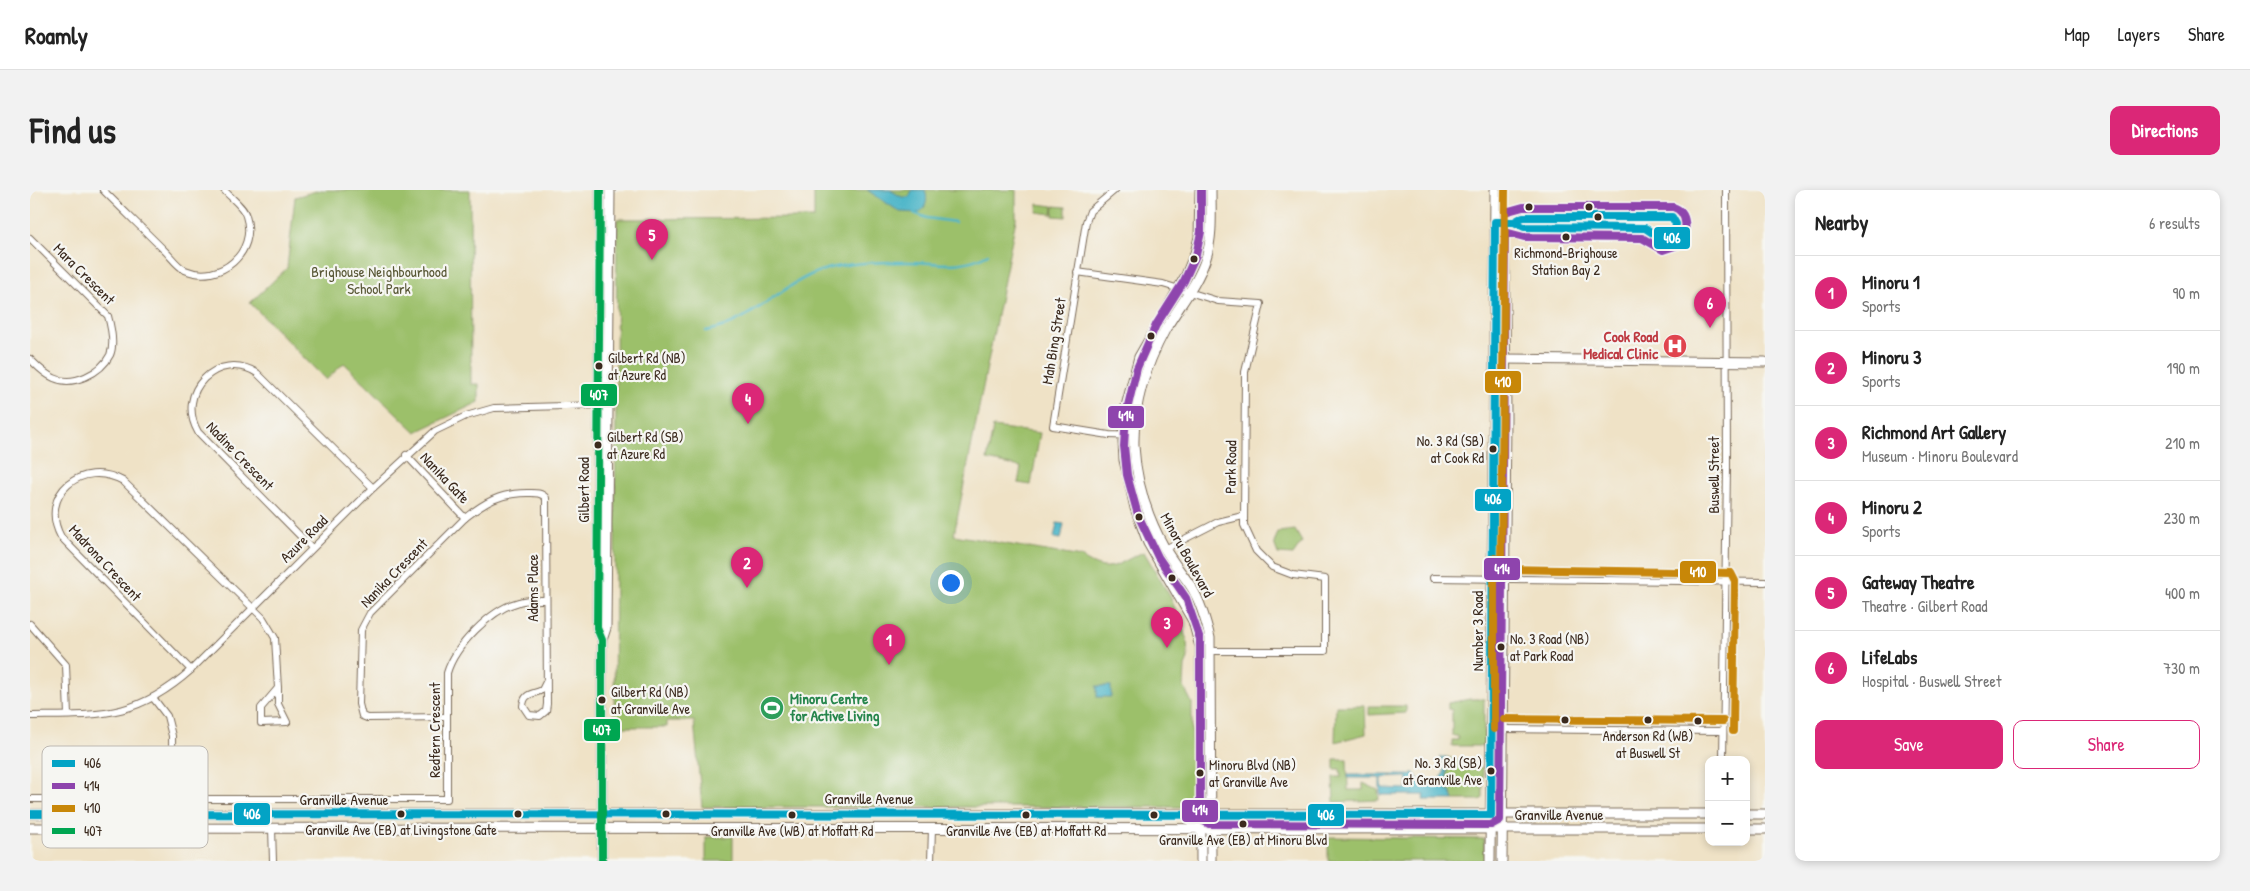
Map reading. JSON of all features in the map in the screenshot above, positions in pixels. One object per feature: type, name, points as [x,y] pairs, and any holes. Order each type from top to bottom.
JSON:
[{"type":"main road","name":"Gilbert Road","points":[[600,190],[606,628],[602,640],[602,861]]},
{"type":"main road","name":"Gilbert Road","points":[[603,405],[610,190]]},
{"type":"main road","name":"Minoru Boulevard","points":[[1200,190],[1199,228],[1195,253],[1178,289],[1139,357],[1128,393],[1123,436],[1124,460],[1138,515],[1154,554],[1180,595],[1193,620],[1200,647],[1205,814],[1211,828],[1211,861]]},
{"type":"main road","name":"Minoru Boulevard","points":[[1201,861],[1201,828],[1205,814],[1212,651],[1206,619],[1196,596],[1165,548],[1151,521],[1142,493],[1134,436],[1140,392],[1148,368],[1166,329],[1190,293],[1206,256],[1211,229],[1211,190]]},
{"type":"main road","name":"Number 3 Road","points":[[1490,861],[1495,190]]},
{"type":"main road","name":"Number 3 Road","points":[[1502,861],[1506,358],[1504,190]]},
{"type":"main road","points":[[1493,359],[1765,362]]},
{"type":"main road","name":"Granville Avenue","points":[[208,814],[1705,814]]},
{"type":"main road","points":[[1750,814],[1765,814]]},
{"type":"main road","name":"Granville Avenue","points":[[208,828],[1705,829]]},
{"type":"main road","points":[[1750,829],[1765,829]]},
{"type":"street","points":[[103,190],[184,270],[206,273],[222,270],[237,259],[245,250],[249,235],[246,214],[224,190]]},
{"type":"street","name":"Mah Bing Street","points":[[1115,190],[1090,211],[1086,222],[1053,426],[1109,435],[1134,436]]},
{"type":"street","name":"Buswell Street","points":[[1723,756],[1727,467],[1726,190]]},
{"type":"street","name":"Mara Crescent","points":[[30,238],[108,316],[112,333],[110,354],[102,365],[75,381],[56,380],[45,374],[30,359]]},
{"type":"street","points":[[1077,272],[1163,284],[1190,293]]},
{"type":"street","name":"Park Road","points":[[1190,293],[1218,301],[1261,304],[1245,372],[1244,525],[1252,543],[1272,567],[1293,575],[1324,579],[1325,651],[1212,651]]},
{"type":"street","name":"Nadine Crescent","points":[[312,548],[198,432],[193,421],[191,402],[194,391],[203,378],[216,369],[229,366],[248,368],[257,372],[373,488]]},
{"type":"street","name":"Azure Road","points":[[30,716],[110,714],[127,710],[154,699],[191,670],[406,455],[435,431],[466,416],[484,410],[528,405],[603,405]]},
{"type":"street","name":"Nanika Gate","points":[[406,455],[465,518]]},
{"type":"street","name":"Madrona Crescent","points":[[191,670],[62,537],[56,524],[56,511],[60,496],[67,485],[80,476],[94,472],[114,476],[123,481],[266,621],[274,638],[278,688],[278,704],[287,722],[261,722],[261,708],[278,688]]},
{"type":"street","name":"Nanika Crescent","points":[[447,717],[367,718],[362,716],[359,704],[361,630],[370,614],[479,506],[500,496],[516,493],[544,495]]},
{"type":"street","name":"Adams Place","points":[[544,495],[546,682],[548,704],[546,711],[536,717],[529,715],[523,706],[524,698],[530,693],[542,690],[546,682]]},
{"type":"street","points":[[1165,548],[1218,522],[1243,516]]},
{"type":"street","points":[[1433,578],[1765,582]]},
{"type":"street","name":"Redfern Crescent","points":[[208,798],[447,799],[447,673],[451,662],[461,647],[486,621],[508,606],[520,601],[546,600]]},
{"type":"street","points":[[30,624],[66,665],[68,716]]},
{"type":"street","points":[[154,699],[166,716],[172,736],[172,746]]},
{"type":"street","points":[[1504,730],[1723,731]]},
{"type":"street","points":[[272,828],[273,861]]},
{"type":"street","points":[[931,861],[932,828]]},
{"type":"green space","name":"Brighouse Neighbourhood School Park","points":[[320,190],[470,190],[471,384],[479,384],[479,402],[416,432],[344,363],[326,380],[250,303],[287,268],[295,197]]},
{"type":"green space","points":[[814,190],[1016,190],[1016,219],[954,535],[1081,557],[1091,563],[1107,567],[1120,564],[1144,552],[1171,598],[1187,640],[1188,659],[1185,666],[1184,687],[1192,703],[1192,797],[1188,805],[1183,807],[702,807],[694,721],[667,721],[667,727],[614,727],[617,219],[814,218]]},
{"type":"green space","points":[[1038,204],[1053,206],[1052,214],[1037,212]]},
{"type":"green space","points":[[1054,206],[1066,207],[1066,217],[1053,216]]},
{"type":"green space","points":[[993,427],[1040,433],[1031,485],[1018,483],[1021,467],[987,460]]},
{"type":"green space","points":[[1295,530],[1302,542],[1293,555],[1278,554],[1274,543],[1278,532]]},
{"type":"green space","points":[[1470,699],[1484,699],[1484,746],[1452,746],[1452,740],[1458,740],[1458,736],[1452,736],[1452,710],[1448,709],[1448,703]]},
{"type":"green space","points":[[1336,706],[1365,706],[1366,734],[1335,742]]},
{"type":"green space","points":[[1369,706],[1406,706],[1406,713],[1369,715]]},
{"type":"green space","points":[[1447,757],[1483,768],[1483,798],[1480,800],[1454,800],[1451,792],[1447,792]]},
{"type":"green space","points":[[1334,759],[1347,759],[1348,790],[1363,790],[1363,783],[1378,790],[1379,800],[1334,802],[1333,777],[1341,777],[1340,769],[1334,769]]},
{"type":"green space","points":[[706,837],[733,837],[733,861],[706,861]]},
{"type":"green space","points":[[1328,837],[1484,839],[1485,861],[1328,861]]},
{"type":"water","points":[[867,190],[890,190],[902,197],[909,197],[912,190],[925,190],[926,203],[919,213],[900,212]]},
{"type":"water","points":[[1057,523],[1064,524],[1061,539],[1054,538]]},
{"type":"water","points":[[1097,686],[1111,686],[1111,697],[1097,697]]},
{"type":"water","points":[[1440,757],[1447,757],[1447,791],[1451,792],[1454,800],[1423,800],[1425,795],[1380,795],[1380,778],[1348,778],[1348,775],[1412,775],[1413,772],[1421,782],[1434,784],[1441,779],[1444,772],[1445,768]],"holes":[[[1408,777],[1407,789],[1382,788],[1382,778]]]},
{"type":"waterway","points":[[914,213],[927,218],[955,222]]},
{"type":"waterway","points":[[706,331],[737,321],[805,278],[830,268],[874,262],[958,264],[988,254]]},
{"type":"transit line","name":"407","points":[[600,190],[597,628],[602,640],[602,861]]},
{"type":"transit line","name":"414","points":[[1201,190],[1201,232],[1196,255],[1184,281],[1156,325],[1137,368],[1126,414],[1124,446],[1127,475],[1138,515],[1158,557],[1186,598],[1200,639],[1200,814],[1202,820],[1209,824],[1491,825],[1500,820],[1505,232],[1524,237],[1642,238],[1663,250],[1681,244],[1685,234],[1685,223],[1682,213],[1673,207],[1523,207],[1505,212]]},
{"type":"transit line","name":"410","points":[[1505,190],[1501,569],[1731,573],[1735,581],[1733,731]]},
{"type":"transit line","name":"406","points":[[1523,217],[1672,217],[1676,224],[1673,238],[1663,240],[1645,228],[1524,227],[1514,222],[1523,217]]},
{"type":"transit line","name":"406","points":[[208,814],[1491,815],[1495,222],[1514,222]]},
{"type":"transit line","name":"410","points":[[1494,558],[1494,729]]},
{"type":"transit line","name":"410","points":[[1504,719],[1723,721]]},
{"type":"transit line","name":"406","points":[[30,814],[42,814]]},
{"type":"place","name":"Richmond-Brighouse Station Bay 2","points":[[1566,237]]},
{"type":"place","name":"Gateway Theatre","points":[[652,260]]},
{"type":"place","name":"LifeLabs","points":[[1710,328]]},
{"type":"place","name":"Cook Road Medical Clinic","points":[[1675,346]]},
{"type":"place","name":"Gilbert Rd (NB) at Azure Rd","points":[[599,366]]},
{"type":"place","name":"Minoru 2","points":[[748,424]]},
{"type":"place","name":"Gilbert Rd (SB) at Azure Rd","points":[[598,445]]},
{"type":"place","name":"No. 3 Rd (SB) at Cook Rd","points":[[1493,449]]},
{"type":"place","name":"Minoru 3","points":[[747,588]]},
{"type":"place","name":"No. 3 Road (NB) at Park Road","points":[[1501,647]]},
{"type":"place","name":"Richmond Art Gallery","points":[[1167,648]]},
{"type":"place","name":"Minoru 1","points":[[889,665]]},
{"type":"place","name":"Gilbert Rd (NB) at Granville Ave","points":[[602,700]]},
{"type":"place","name":"Minoru Centre for Active Living","points":[[772,708]]},
{"type":"place","name":"Anderson Rd (WB) at Buswell St","points":[[1648,720]]},
{"type":"place","name":"No. 3 Rd (SB) at Granville Ave","points":[[1491,771]]},
{"type":"place","name":"Minoru Blvd (NB) at Granville Ave","points":[[1200,773]]},
{"type":"place","name":"Granville Ave (EB) at Livingstone Gate","points":[[401,814]]},
{"type":"place","name":"Granville Ave (WB) at Moffatt Rd","points":[[792,815]]},
{"type":"place","name":"Granville Ave (EB) at Moffatt Rd","points":[[1026,815]]},
{"type":"place","name":"Granville Ave (EB) at Minoru Blvd","points":[[1243,824]]}]
